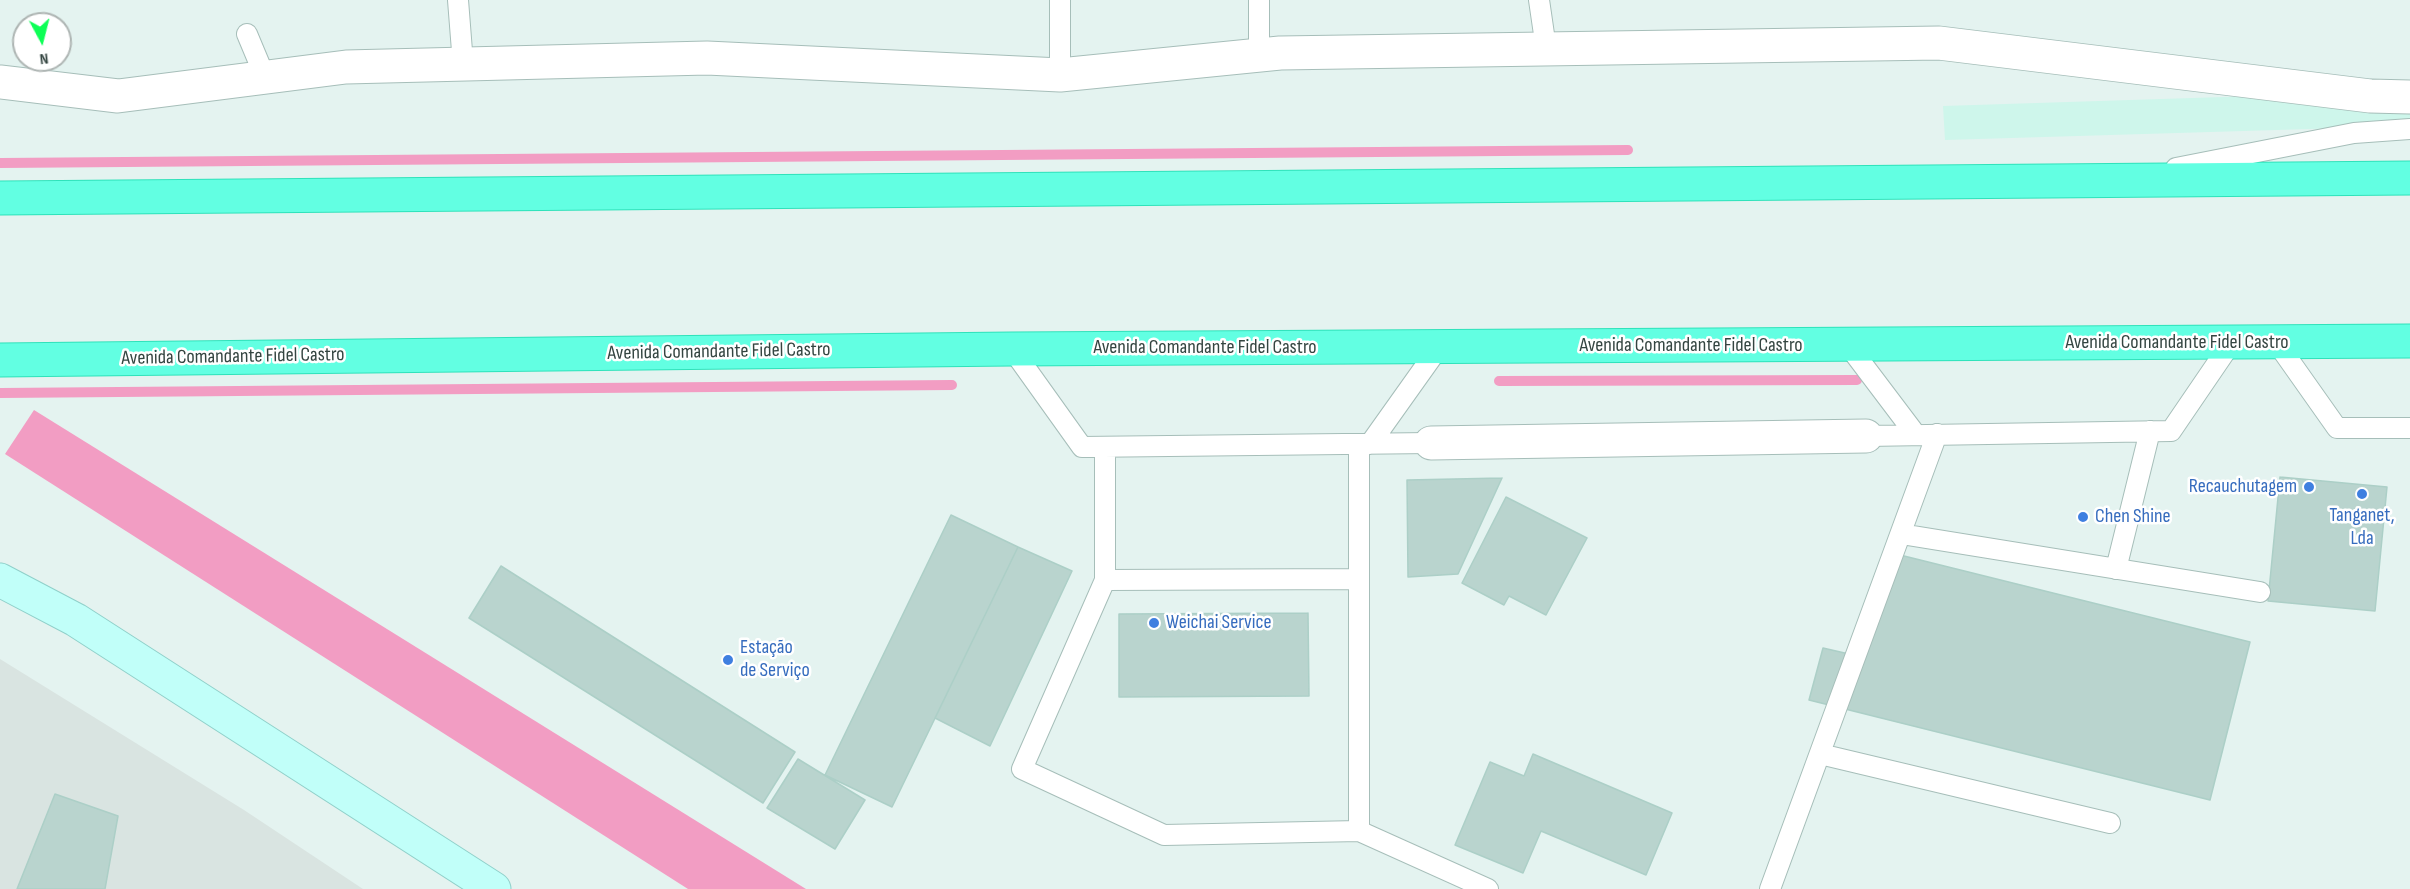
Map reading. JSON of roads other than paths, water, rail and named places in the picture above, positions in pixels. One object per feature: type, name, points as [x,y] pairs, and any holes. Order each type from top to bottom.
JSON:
[{"type":"highway","points":[[0,198],[2410,178]]},
{"type":"highway","name":"Avenida Comandante Fidel Castro","points":[[0,360],[1012,349],[2277,343],[2410,340]]},
{"type":"street","points":[[0,82],[118,96],[346,67],[707,58],[1060,75],[1259,55],[1546,48],[1939,43],[2370,96],[2410,97]]},
{"type":"street","points":[[1431,443],[1866,436]]},
{"type":"street","points":[[0,580],[76,620],[494,889]]},
{"type":"lane","points":[[458,0],[463,64]]},
{"type":"lane","points":[[1060,0],[1060,75]]},
{"type":"lane","points":[[1259,0],[1259,55]]},
{"type":"lane","points":[[1539,0],[1546,48]]},
{"type":"lane","points":[[247,34],[265,77]]},
{"type":"lane","points":[[2114,181],[2354,133],[2410,129]]},
{"type":"lane","points":[[1866,436],[2171,431],[2231,343]]},
{"type":"lane","points":[[2277,343],[2337,429],[2410,428]]},
{"type":"lane","points":[[1848,345],[1916,435]]},
{"type":"lane","points":[[1359,831],[1359,579],[1364,444],[1438,347]]},
{"type":"lane","points":[[1012,349],[1082,447],[1431,443]]},
{"type":"lane","points":[[2116,569],[2150,431]]},
{"type":"lane","points":[[1770,889],[1936,434]]},
{"type":"lane","points":[[1105,448],[1105,580],[1022,769],[1164,835],[1359,831],[1488,889]]},
{"type":"lane","points":[[1900,534],[2260,592]]},
{"type":"lane","points":[[1105,580],[1359,579]]},
{"type":"lane","points":[[1820,754],[2110,823]]},
{"type":"waterway","points":[[0,163],[1628,150]]},
{"type":"waterway","points":[[1499,381],[1857,380]]},
{"type":"waterway","points":[[0,393],[952,385]]},
{"type":"place","name":"Recauchutagem","points":[[2309,487]]},
{"type":"place","name":"Tanganet, Lda","points":[[2362,494]]},
{"type":"place","name":"Chen Shine","points":[[2083,517]]},
{"type":"place","name":"Weichai Service","points":[[1154,623]]},
{"type":"place","name":"Estação de Serviço","points":[[728,660]]}]
